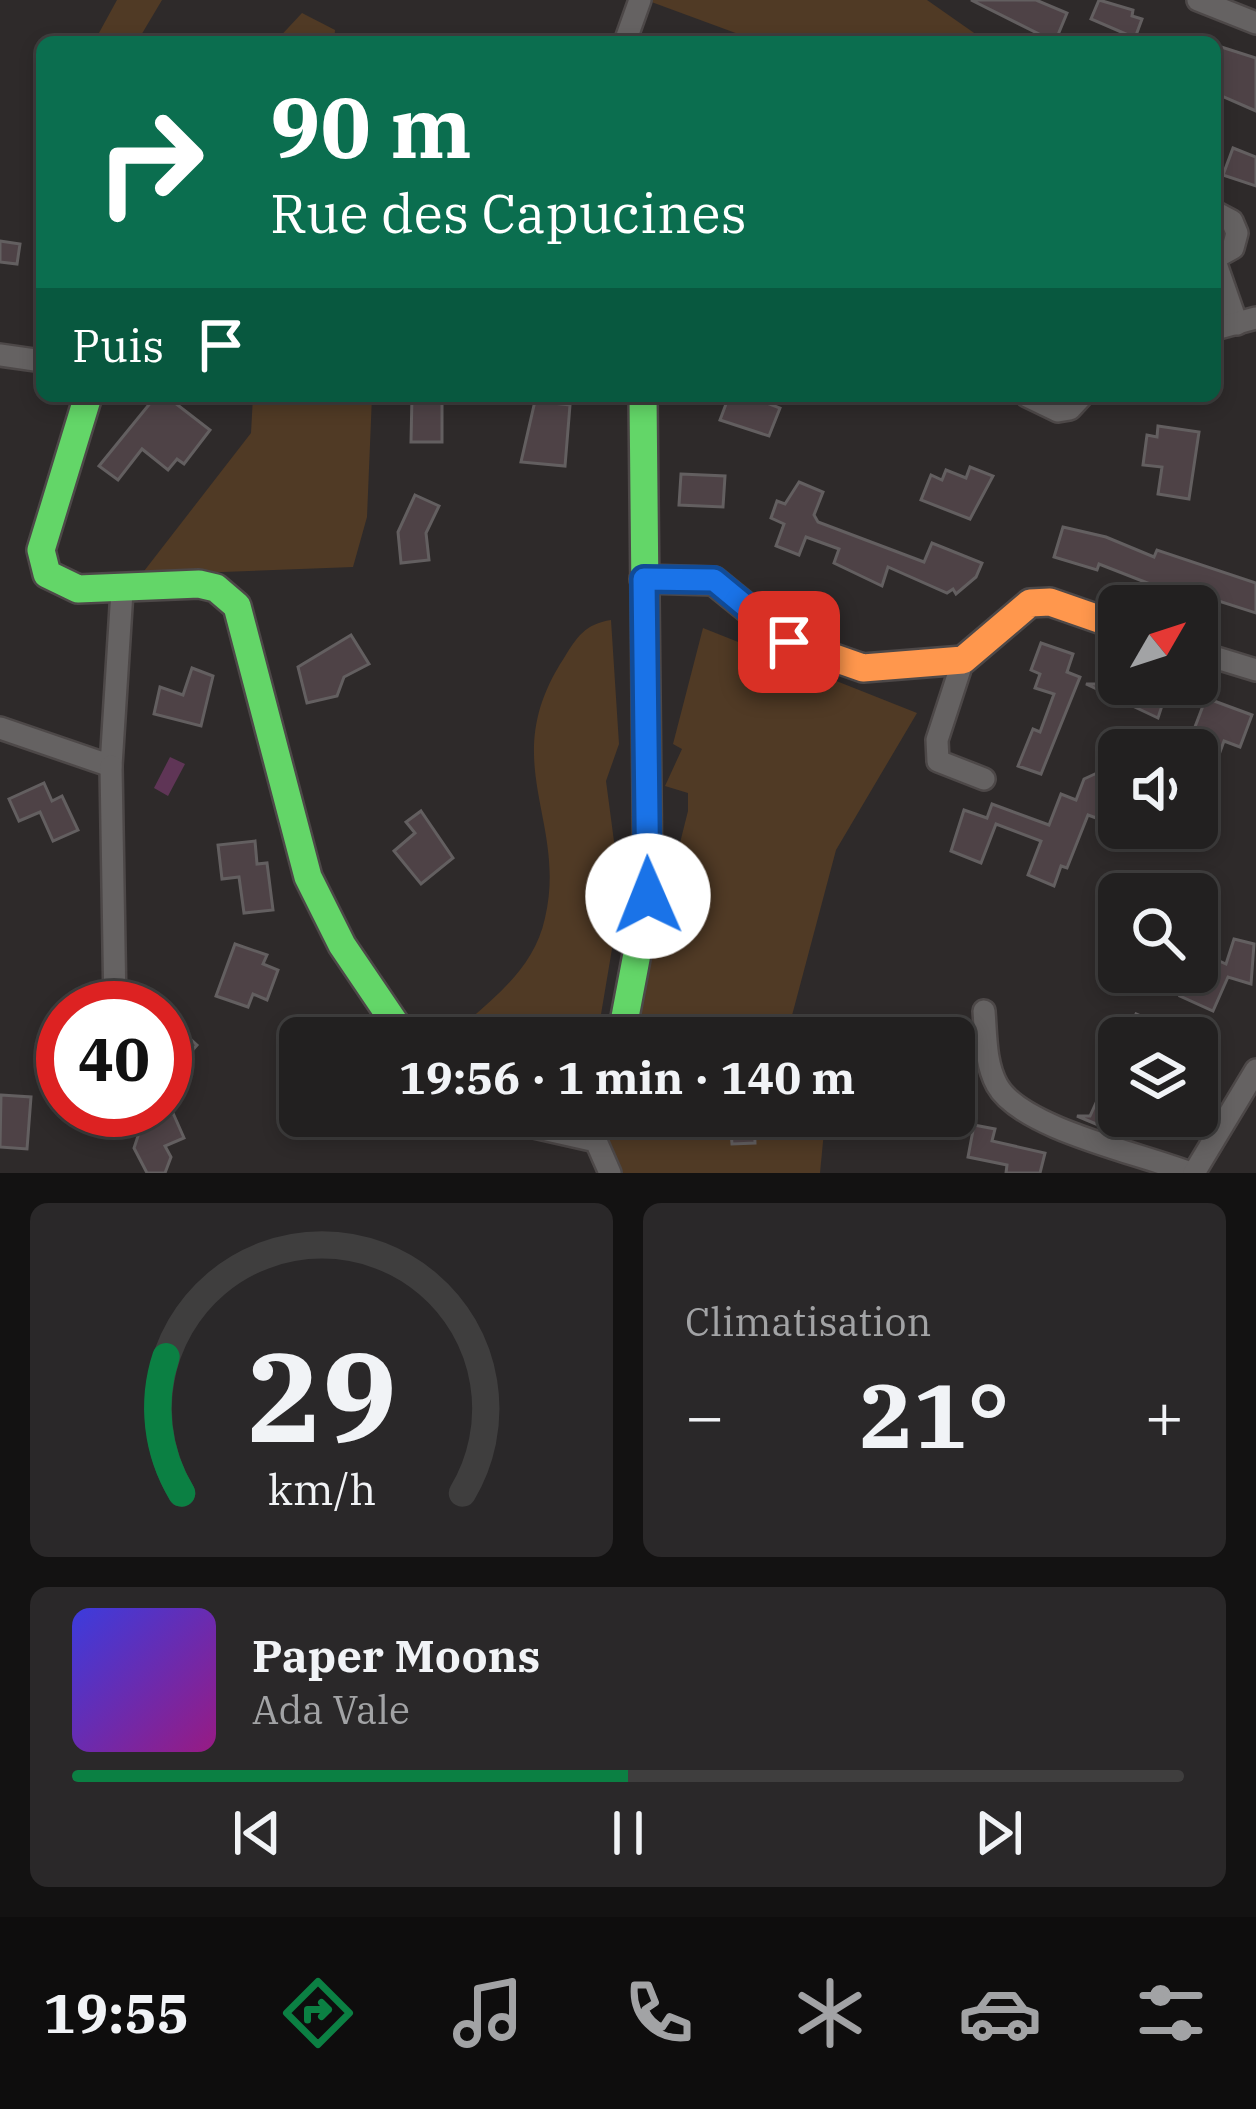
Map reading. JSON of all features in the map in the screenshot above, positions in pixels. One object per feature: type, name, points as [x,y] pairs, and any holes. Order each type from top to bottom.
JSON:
[{"type":"street","points":[[627,36],[640,0]]},
{"type":"street","points":[[1198,0],[1256,23]]},
{"type":"street","points":[[1221,215],[1232,220],[1237,233],[1233,248],[1221,255]]},
{"type":"street","points":[[1221,278],[1236,324]]},
{"type":"street","points":[[0,355],[36,360]]},
{"type":"street","points":[[86,402],[41,561],[60,584],[122,591],[200,584],[216,587],[237,606],[308,877],[342,945],[391,1017]]},
{"type":"street","points":[[626,1017],[648,896],[643,402]]},
{"type":"street","points":[[1039,402],[1058,411],[1076,402]]},
{"type":"street","points":[[644,579],[714,580],[789,642],[863,668],[963,660]]},
{"type":"street","points":[[115,981],[111,766],[122,591]]},
{"type":"street","points":[[984,779],[938,760],[937,740],[963,660],[1030,603],[1050,602],[1098,619]]},
{"type":"street","points":[[1218,658],[1256,670]]},
{"type":"street","points":[[0,728],[111,766]]},
{"type":"street","points":[[984,1011],[987,1057],[1005,1097],[1063,1128],[1192,1173],[1256,1070]]},
{"type":"street","points":[[575,1137],[596,1142]]},
{"type":"street","points":[[597,1137],[610,1173]]},
{"type":"shaded area","points":[[117,0],[162,0],[141,36],[97,36]]},
{"type":"shaded area","points":[[646,0],[927,0],[978,36],[744,36]]},
{"type":"shaded area","points":[[302,13],[335,30],[334,36],[281,36]]},
{"type":"shaded area","points":[[253,402],[372,402],[367,517],[353,567],[141,575],[251,433]]},
{"type":"shaded area","points":[[611,620],[619,744],[606,781],[617,864],[614,937],[601,1017],[472,1017],[525,963],[540,934],[550,883],[534,760],[536,729],[545,695],[564,658],[595,625]]},
{"type":"shaded area","points":[[703,628],[917,713],[836,850],[792,1017],[636,1017],[688,811],[688,793],[665,786],[682,749],[673,744]]},
{"type":"shaded area","points":[[170,757],[185,764],[168,796],[154,788]]},
{"type":"shaded area","points":[[823,1137],[820,1173],[623,1173],[605,1140]]},
{"type":"building","points":[[971,0],[1036,0],[1067,13],[1057,36],[1043,36]]},
{"type":"building","points":[[1099,0],[1133,10],[1132,16],[1142,19],[1136,36],[1130,36],[1091,19]]},
{"type":"building","points":[[1221,47],[1256,58],[1256,111],[1221,96]]},
{"type":"building","points":[[1233,148],[1256,157],[1256,186],[1223,175]]},
{"type":"building","points":[[0,241],[20,244],[17,264],[0,262]]},
{"type":"building","points":[[151,402],[174,402],[210,430],[184,464],[177,459],[168,470],[142,449],[118,480],[99,466]]},
{"type":"building","points":[[412,402],[442,402],[442,442],[411,442]]},
{"type":"building","points":[[535,402],[570,405],[565,466],[521,462]]},
{"type":"building","points":[[727,402],[764,402],[780,408],[769,436],[720,420]]},
{"type":"building","points":[[1158,426],[1199,432],[1189,499],[1158,494],[1162,467],[1143,465],[1147,435],[1157,437]]},
{"type":"building","points":[[970,467],[993,476],[970,519],[921,500],[931,475],[942,480],[946,470],[966,478]]},
{"type":"building","points":[[681,474],[725,476],[723,507],[679,505]]},
{"type":"building","points":[[799,482],[823,492],[814,515],[818,522],[924,562],[932,543],[982,563],[976,577],[956,594],[953,589],[947,593],[888,567],[882,586],[834,563],[839,549],[806,537],[799,555],[776,546],[784,524],[771,518],[777,501],[785,504]]},
{"type":"building","points":[[415,495],[439,506],[426,533],[429,560],[401,563],[398,532]]},
{"type":"building","points":[[1063,527],[1106,537],[1154,557],[1157,550],[1256,583],[1256,613],[1218,601],[1218,585],[1153,585],[1099,564],[1097,570],[1054,557]]},
{"type":"building","points":[[351,635],[369,664],[344,677],[337,696],[307,703],[298,667]]},
{"type":"building","points":[[1041,643],[1073,654],[1067,672],[1080,677],[1041,774],[1018,766],[1033,729],[1040,732],[1054,694],[1035,688],[1040,674],[1031,670]]},
{"type":"building","points":[[192,668],[213,676],[201,726],[154,714],[160,687],[183,695]]},
{"type":"building","points":[[1218,702],[1252,715],[1240,747],[1224,741],[1220,752],[1218,729],[1194,729],[1203,705]]},
{"type":"building","points":[[1130,705],[1162,705],[1158,718]]},
{"type":"building","points":[[1097,773],[1098,819],[1088,815],[1067,868],[1061,866],[1054,886],[1028,875],[1041,841],[996,824],[981,863],[951,851],[964,810],[987,818],[992,804],[1049,825],[1061,794],[1076,800],[1084,779]]},
{"type":"building","points":[[44,783],[52,801],[62,796],[78,830],[53,841],[40,812],[19,821],[9,799]]},
{"type":"building","points":[[421,811],[453,858],[421,884],[394,851],[415,833],[406,822]]},
{"type":"building","points":[[255,841],[257,864],[267,863],[273,910],[244,913],[239,877],[222,879],[218,845]]},
{"type":"building","points":[[1234,939],[1254,944],[1251,984],[1228,977],[1213,1011],[1180,996],[1218,993],[1218,960],[1226,964]]},
{"type":"building","points":[[235,944],[267,955],[263,964],[278,970],[267,1000],[253,994],[248,1007],[216,996]]},
{"type":"building","points":[[1,1095],[31,1097],[27,1149],[0,1147]]},
{"type":"building","points":[[1098,1098],[1098,1125],[1077,1116],[1090,1116]]},
{"type":"building","points":[[975,1125],[995,1129],[992,1141],[1045,1153],[1040,1173],[1006,1173],[1007,1165],[968,1157]]},
{"type":"building","points":[[138,1137],[184,1138],[165,1146],[171,1157],[165,1173],[147,1173],[134,1148]]},
{"type":"building","points":[[731,1137],[755,1137],[755,1143],[732,1144]]},
{"type":"traffic: fast","points":[[86,402],[41,550],[47,574],[78,589],[199,584],[216,588],[237,606],[308,877],[342,945],[391,1017]]},
{"type":"traffic: fast","points":[[625,1017],[648,896],[643,402]]},
{"type":"traffic: slow","points":[[644,579],[714,581],[789,642],[863,668],[963,660],[1030,603],[1050,602],[1098,619]]},
{"type":"route","points":[[648,896],[644,579],[714,580],[789,642]]}]
